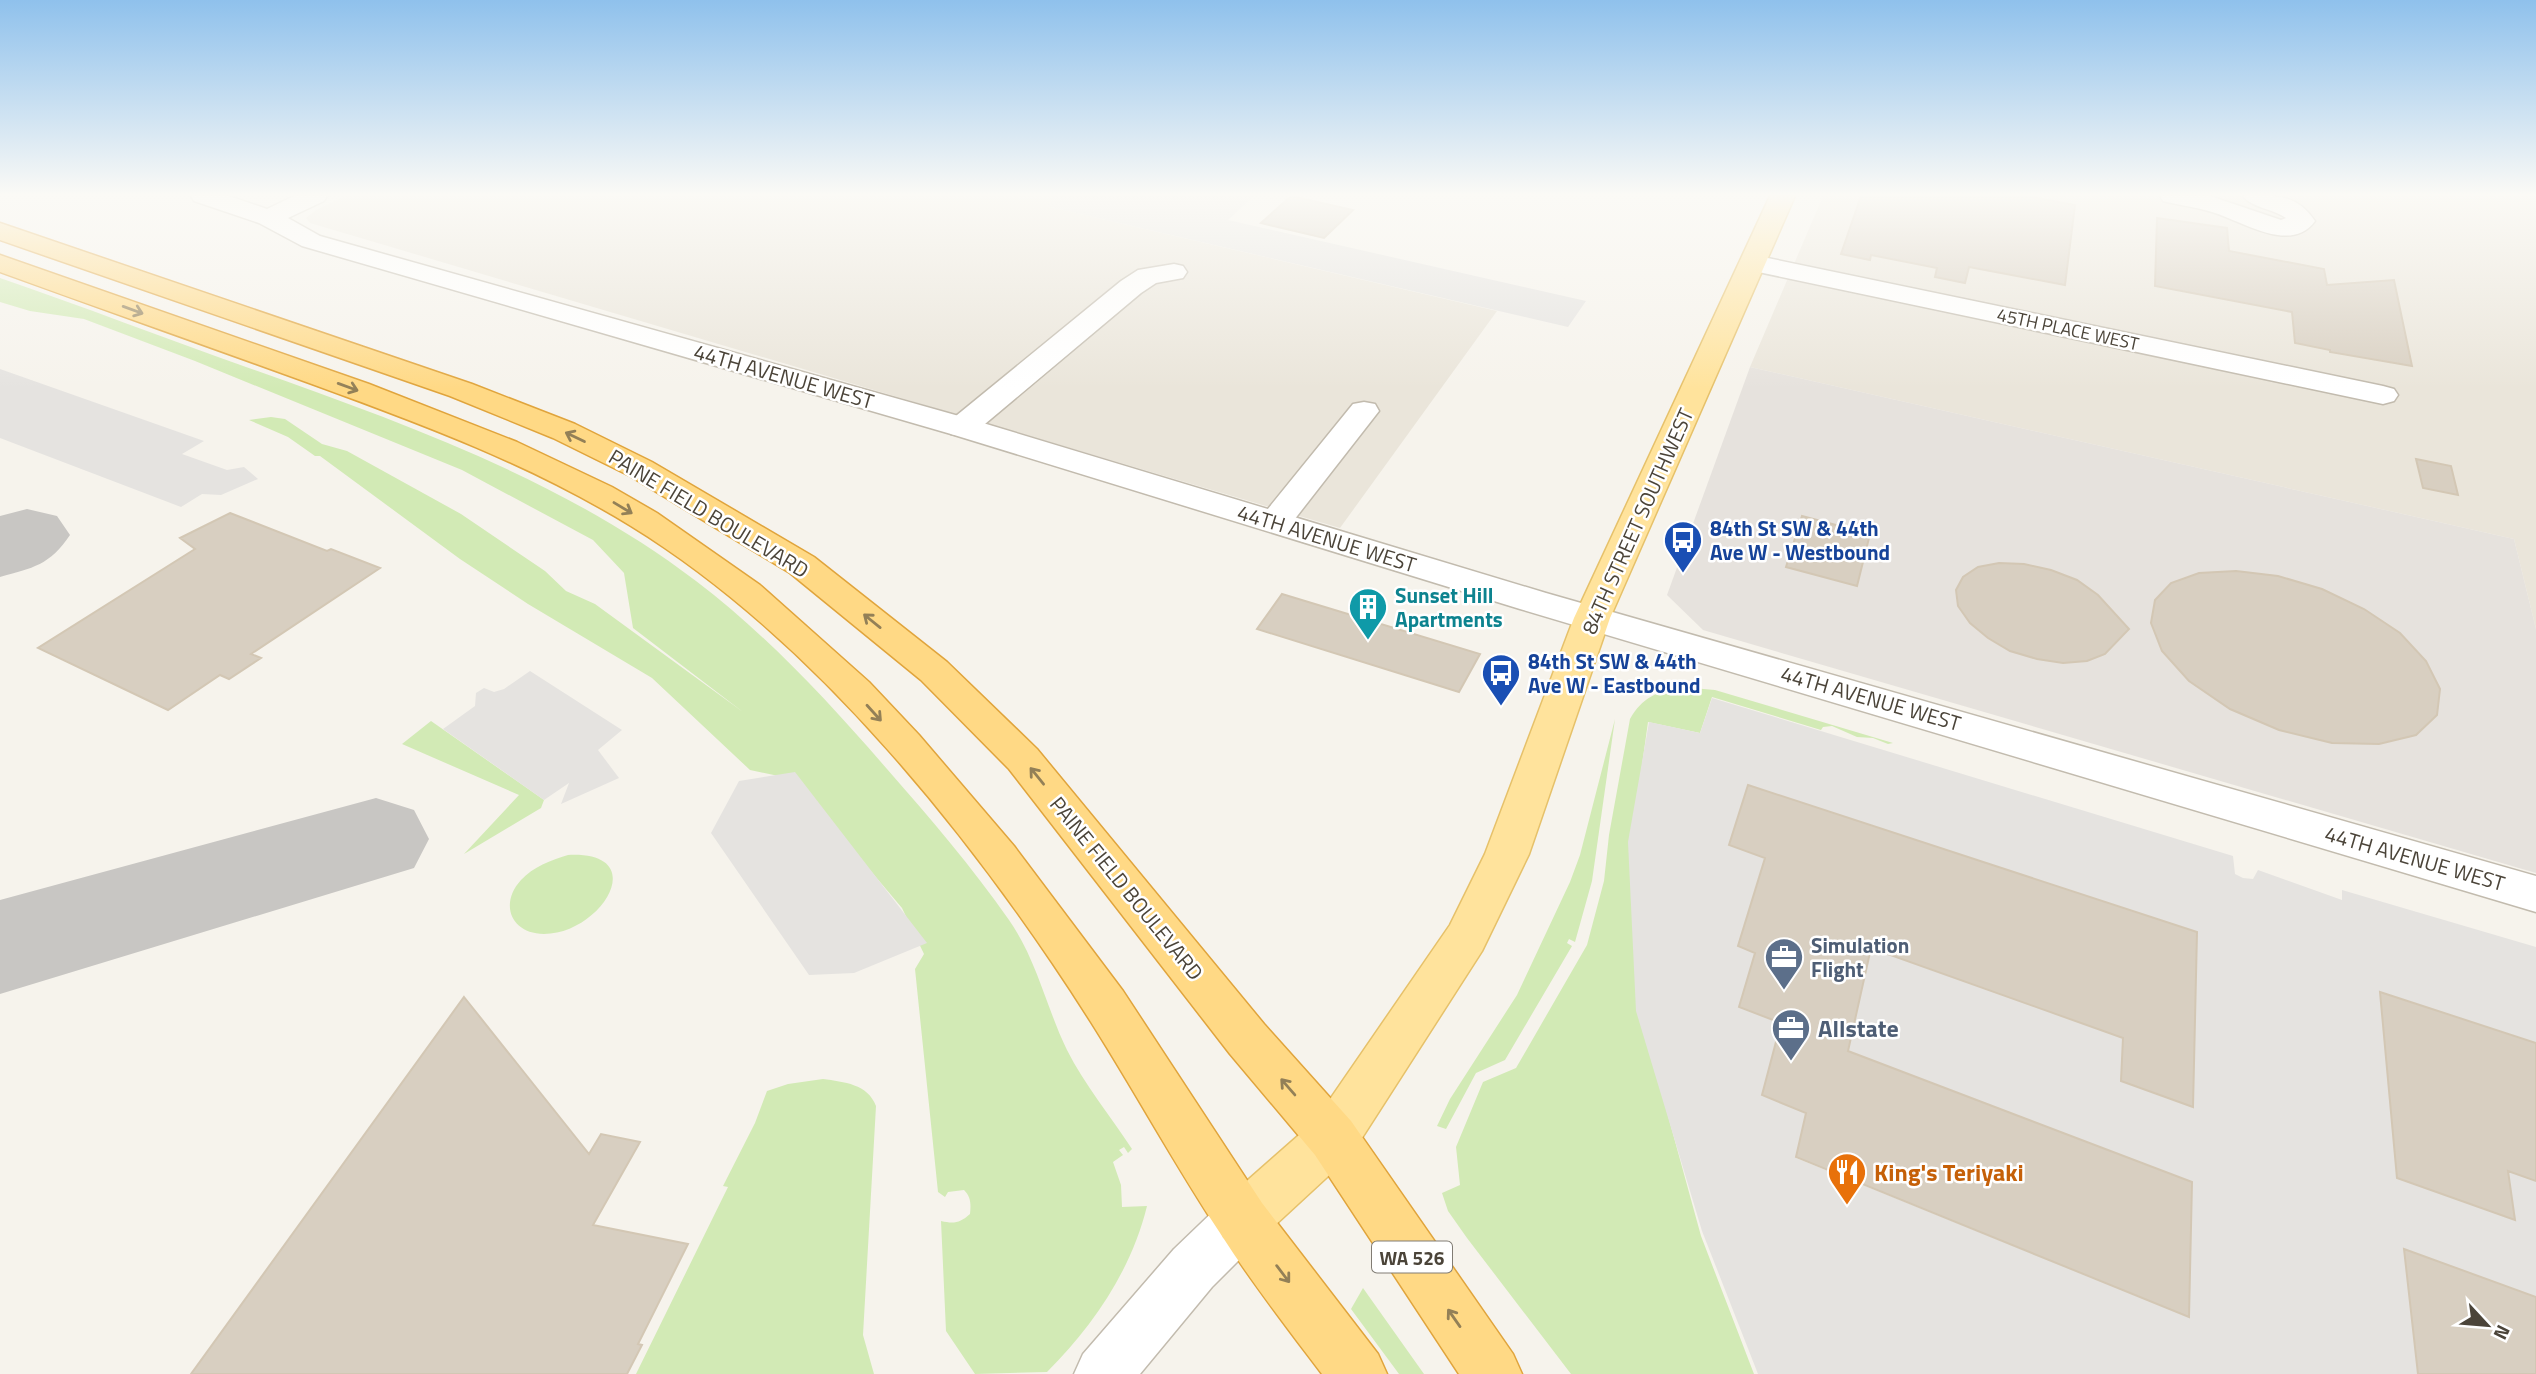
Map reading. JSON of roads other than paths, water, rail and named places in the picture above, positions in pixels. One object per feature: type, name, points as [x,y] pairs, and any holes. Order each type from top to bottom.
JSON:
[{"type":"highway","name":"PAINE FIELD BOULEVARD","points":[[84,260],[461,390],[564,431],[640,469],[802,565],[934,671],[1023,759],[1247,1039],[1333,1138]]},
{"type":"highway","name":"PAINE FIELD BOULEVARD","points":[[0,263],[422,413],[509,450],[602,496],[687,548],[767,609],[843,680],[963,811],[1087,976],[1242,1220]]},
{"type":"highway","name":"WA 526","points":[[1333,1138],[1493,1374]]},
{"type":"highway","points":[[1242,1220],[1358,1374]]},
{"type":"main road","name":"84TH STREET SOUTHWEST","points":[[1242,1220],[1333,1138],[1375,1078],[1472,926],[1507,854],[1592,618],[1754,260]]},
{"type":"street","name":"44TH AVENUE WEST","points":[[375,260],[962,427],[1592,618],[2536,894]]},
{"type":"street","name":"45TH PLACE WEST","points":[[1753,263],[2383,395]]},
{"type":"street","points":[[962,427],[1131,287],[1148,276],[1174,272]]},
{"type":"street","points":[[1275,522],[1364,411]]},
{"type":"street","name":"84TH STREET SOUTHWEST","points":[[1103,1374],[1193,1268],[1242,1220]]},
{"type":"place","name":"84th St SW & 44th Ave W - Westbound","points":[[1683,574]]},
{"type":"place","name":"Sunset Hill Apartments","points":[[1368,641]]},
{"type":"place","name":"84th St SW & 44th Ave W - Eastbound","points":[[1501,707]]},
{"type":"place","name":"Simulation Flight","points":[[1784,991]]},
{"type":"place","name":"Allstate","points":[[1791,1062]]},
{"type":"place","name":"King's Teriyaki","points":[[1847,1206]]}]
